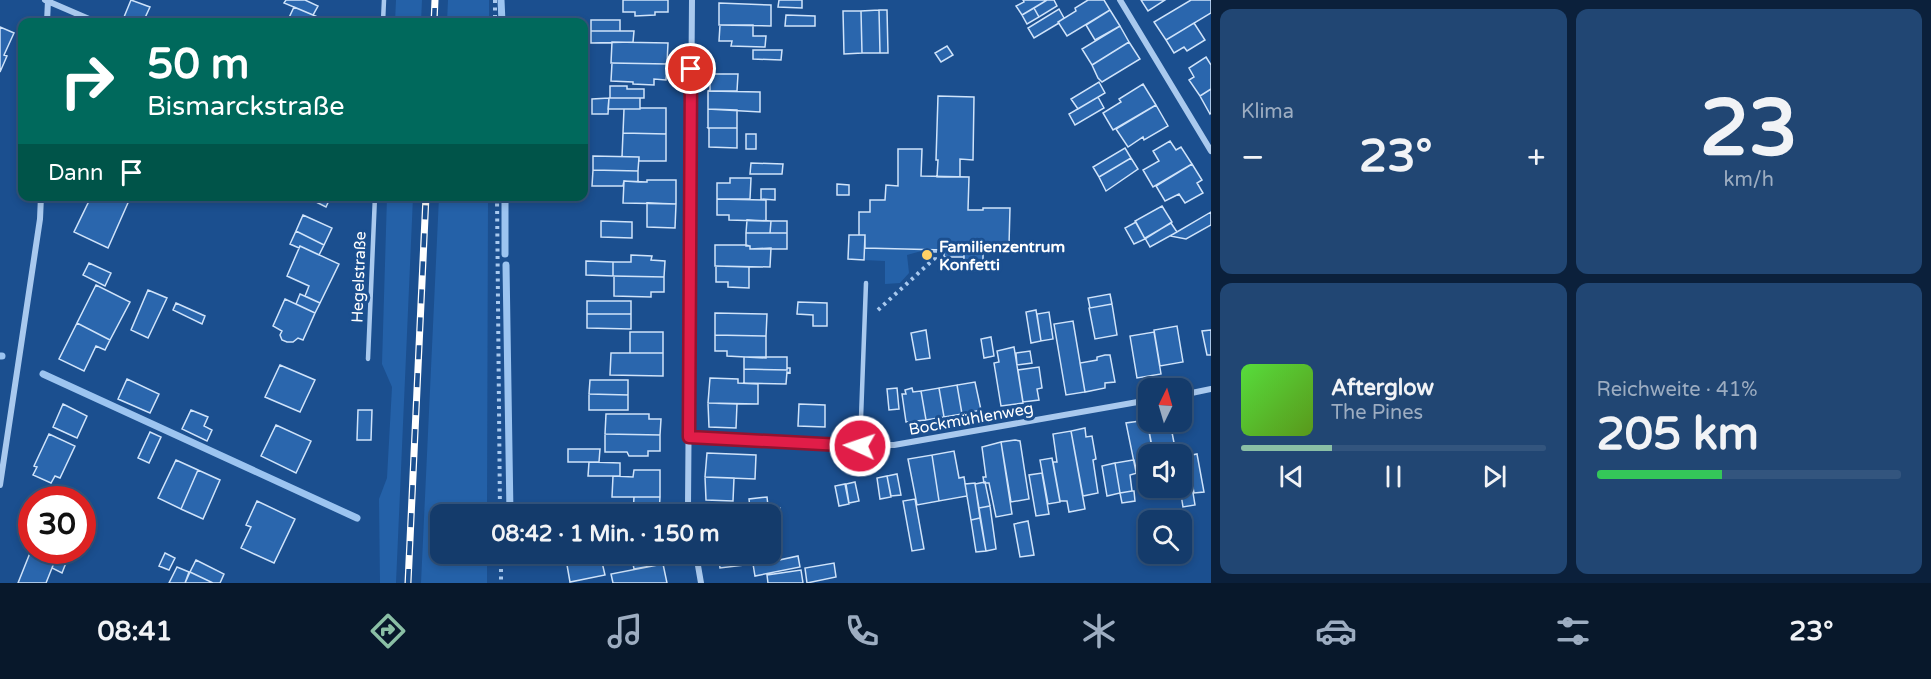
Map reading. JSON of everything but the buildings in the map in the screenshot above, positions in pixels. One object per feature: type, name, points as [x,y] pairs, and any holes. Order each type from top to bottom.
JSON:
[{"type":"street","points":[[47,18],[47,0],[87,18]]},
{"type":"street","points":[[688,504],[692,0]]},
{"type":"street","points":[[1120,0],[1211,151]]},
{"type":"street","points":[[0,485],[41,201]]},
{"type":"street","points":[[1192,392],[1211,389]]},
{"type":"street","name":"Bockmühlenweg","points":[[689,437],[860,446],[894,445],[1138,402]]},
{"type":"street","points":[[698,564],[701,583]]},
{"type":"lane","points":[[383,18],[384,0]]},
{"type":"lane","name":"Hegelstraße","points":[[368,359],[375,201]]},
{"type":"lane","points":[[860,446],[866,283]]},
{"type":"path","points":[[495,0],[495,18]]},
{"type":"path","points":[[497,201],[500,504]]},
{"type":"path","points":[[864,323],[935,258],[935,250]]},
{"type":"path","points":[[501,564],[501,583]]},
{"type":"shaded area","points":[[396,0],[422,0],[421,18],[395,18]]},
{"type":"shaded area","points":[[448,0],[489,0],[489,18],[447,18]]},
{"type":"shaded area","points":[[387,201],[413,201],[396,583],[380,583],[379,499],[387,478],[392,387],[382,364]]},
{"type":"shaded area","points":[[439,201],[488,201],[487,504],[430,504],[430,564],[487,564],[487,583],[421,583]]},
{"type":"shaded area","points":[[865,248],[925,250],[907,255],[909,273],[900,283],[885,284],[885,261],[864,260]]},
{"type":"waterway","points":[[501,0],[502,18]]},
{"type":"waterway","points":[[505,201],[505,254]]},
{"type":"waterway","points":[[506,265],[510,504]]},
{"type":"waterway","points":[[43,374],[357,518]]},
{"type":"railway","points":[[434,18],[435,0]]},
{"type":"railway","points":[[408,583],[426,201]]},
{"type":"place","name":"Familienzentrum Konfetti","points":[[927,255]]},
{"type":"route","points":[[691,69],[689,437],[860,446]]}]
